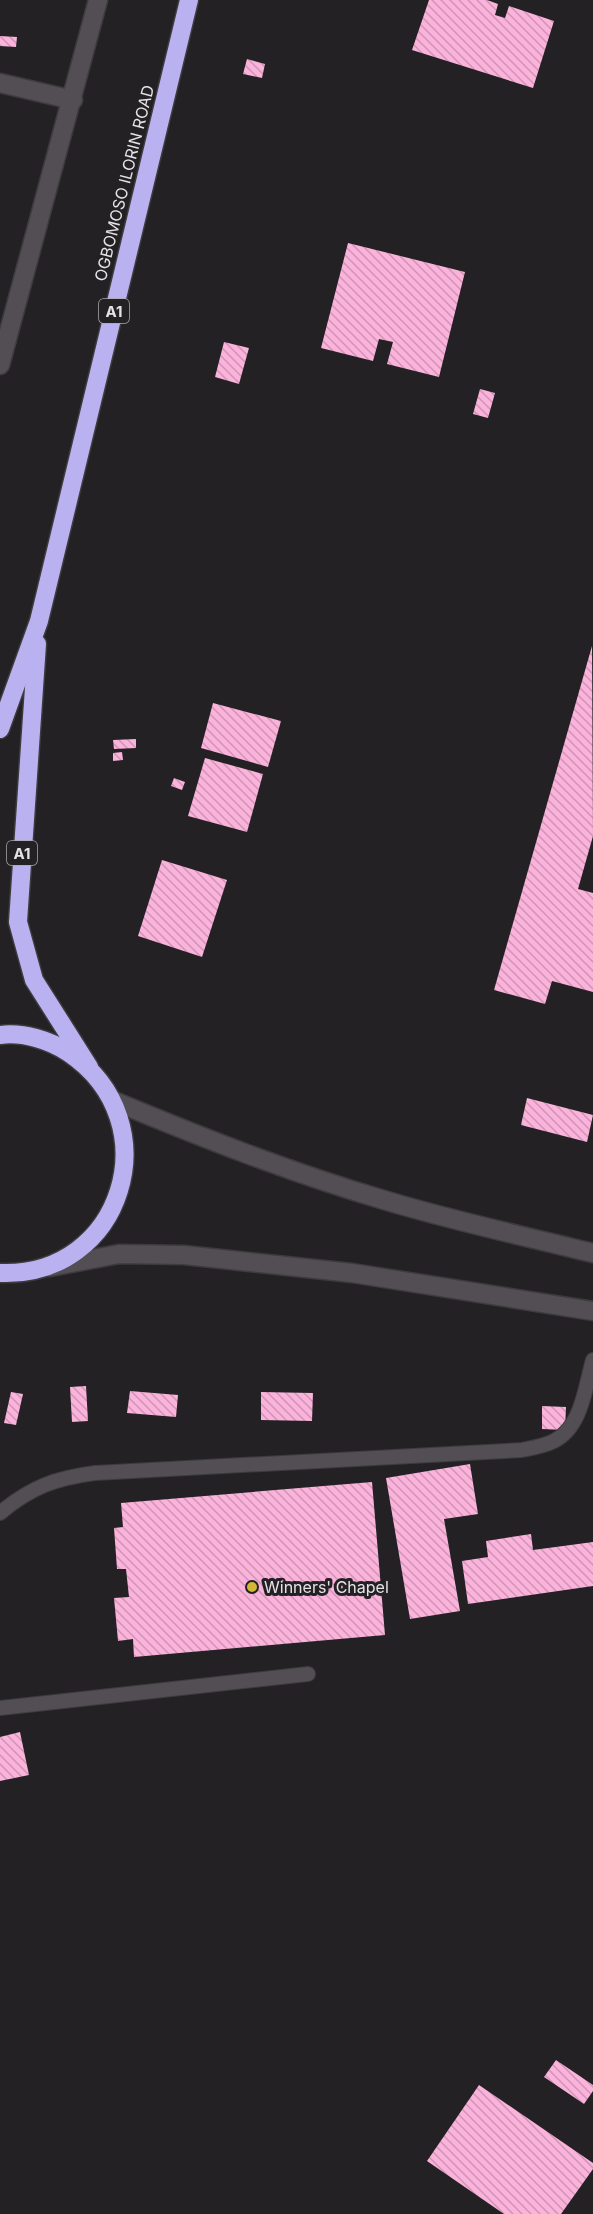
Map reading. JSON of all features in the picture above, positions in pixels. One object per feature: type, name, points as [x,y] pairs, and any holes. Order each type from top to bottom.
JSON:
[{"type":"highway","name":"OGBOMOSO ILORIN ROAD","points":[[39,621],[189,0]]},
{"type":"highway","name":"A1","points":[[0,729],[39,621]]},
{"type":"highway","name":"A1","points":[[39,621],[18,922],[34,980],[89,1067]]},
{"type":"highway","points":[[0,1035],[12,1033],[54,1043],[89,1067],[114,1101],[126,1140],[123,1180],[116,1199],[108,1218],[81,1248],[45,1268],[5,1274]]},
{"type":"street","points":[[0,365],[98,0]]},
{"type":"street","points":[[0,83],[73,100]]},
{"type":"street","points":[[114,1101],[218,1145],[386,1201],[593,1253]]},
{"type":"street","points":[[45,1268],[119,1254],[184,1255],[352,1273],[593,1311]]},
{"type":"lane","points":[[0,1513],[21,1495],[60,1478],[95,1473],[522,1450],[553,1441],[569,1431],[577,1414],[593,1360]]},
{"type":"lane","points":[[0,1708],[308,1674]]},
{"type":"building","points":[[429,0],[487,0],[498,4],[495,15],[505,18],[509,6],[554,21],[533,88],[412,50]]},
{"type":"building","points":[[0,36],[17,37],[16,47],[0,46]]},
{"type":"building","points":[[247,59],[265,64],[262,78],[243,74]]},
{"type":"building","points":[[348,243],[465,272],[439,377],[387,364],[393,342],[379,339],[373,361],[321,348]]},
{"type":"building","points":[[224,342],[249,348],[239,384],[215,377]]},
{"type":"building","points":[[480,389],[495,393],[488,418],[473,414]]},
{"type":"building","points":[[592,646],[593,836],[578,889],[593,893],[593,992],[552,981],[545,1004],[494,990]]},
{"type":"building","points":[[213,703],[281,721],[268,767],[201,748]]},
{"type":"building","points":[[136,739],[136,748],[114,749],[113,740]]},
{"type":"building","points":[[122,752],[123,760],[113,761],[113,753]]},
{"type":"building","points":[[205,758],[263,774],[247,832],[188,816]]},
{"type":"building","points":[[174,778],[185,782],[182,790],[171,786]]},
{"type":"building","points":[[162,860],[227,880],[202,957],[138,936]]},
{"type":"building","points":[[527,1098],[593,1115],[587,1142],[521,1125]]},
{"type":"building","points":[[86,1386],[88,1421],[72,1422],[70,1387]]},
{"type":"building","points":[[130,1391],[178,1395],[176,1417],[127,1413]]},
{"type":"building","points":[[11,1392],[23,1394],[16,1425],[4,1423]]},
{"type":"building","points":[[261,1392],[313,1393],[312,1421],[261,1420]]},
{"type":"building","points":[[542,1406],[566,1407],[565,1430],[542,1429]]},
{"type":"building","points":[[470,1464],[478,1514],[444,1519],[460,1611],[410,1619],[386,1478]]},
{"type":"building","points":[[372,1482],[385,1635],[134,1657],[133,1639],[118,1641],[114,1598],[129,1597],[126,1569],[117,1569],[114,1528],[123,1527],[121,1503]]},
{"type":"building","points":[[531,1534],[533,1550],[593,1542],[593,1586],[468,1604],[462,1561],[488,1557],[486,1541]]},
{"type":"building","points":[[20,1732],[29,1775],[0,1781],[0,1737]]},
{"type":"building","points":[[556,2060],[593,2085],[593,2091],[584,2104],[544,2077]]},
{"type":"building","points":[[479,2085],[593,2163],[593,2169],[561,2214],[504,2214],[427,2161]]},
{"type":"place","name":"Winners' Chapel","points":[[252,1587]]}]
